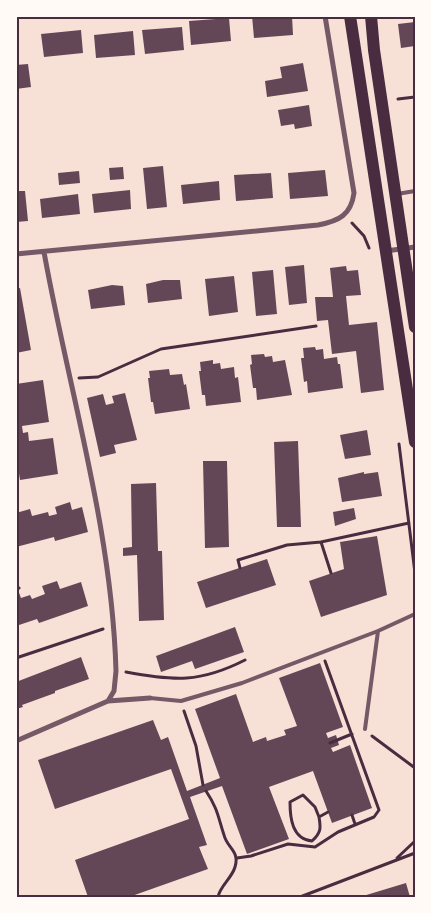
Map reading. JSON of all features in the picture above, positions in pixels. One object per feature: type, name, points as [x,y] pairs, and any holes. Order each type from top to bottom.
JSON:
[{"type":"main road","points":[[350,16],[414,422],[415,442]]},
{"type":"main road","points":[[371,16],[395,194],[409,248],[415,327]]},
{"type":"street","points":[[16,254],[318,225],[336,221],[346,215],[352,204],[354,193],[325,16]]},
{"type":"street","points":[[386,251],[409,248]]},
{"type":"street","points":[[44,252],[69,380],[105,544],[116,671],[114,691],[108,701]]},
{"type":"street","points":[[16,741],[108,701],[150,698]]},
{"type":"lane","points":[[395,194],[415,191]]},
{"type":"lane","points":[[150,698],[180,701],[242,683],[378,631],[415,614]]},
{"type":"lane","points":[[365,730],[378,631]]},
{"type":"path","points":[[398,99],[415,97]]},
{"type":"path","points":[[69,380],[98,377],[161,349],[316,326]]},
{"type":"path","points":[[240,568],[238,560],[287,545],[321,542],[409,523]]},
{"type":"path","points":[[321,542],[331,573]]},
{"type":"path","points":[[16,658],[113,626]]},
{"type":"path","points":[[237,858],[251,856],[288,844],[314,847],[355,824],[374,817],[379,810],[322,653]]},
{"type":"path","points":[[116,671],[159,678],[194,679],[224,671],[245,660]]},
{"type":"path","points":[[180,701],[196,746],[203,785]]},
{"type":"path","points":[[330,743],[365,730],[381,745],[415,768]]},
{"type":"path","points":[[206,792],[220,816],[226,841],[234,850],[237,858],[231,877],[219,890],[218,897]]},
{"type":"path","points":[[302,795],[315,807],[319,817],[319,835],[312,841],[303,839],[296,833],[292,822],[290,802],[302,795]]},
{"type":"path","points":[[319,817],[328,812]]},
{"type":"path","points":[[352,816],[355,824]]},
{"type":"path","points":[[312,841],[314,847]]},
{"type":"path","points":[[395,860],[415,841]]},
{"type":"path","points":[[300,897],[415,853]]},
{"type":"building","points":[[252,16],[292,16],[293,35],[254,38]]},
{"type":"building","points":[[229,18],[231,41],[191,45],[189,21]]},
{"type":"building","points":[[415,22],[415,46],[401,48],[398,24]]},
{"type":"building","points":[[182,27],[184,50],[145,54],[142,30]]},
{"type":"building","points":[[81,30],[83,53],[44,57],[41,34]]},
{"type":"building","points":[[133,31],[135,55],[96,58],[94,35]]},
{"type":"building","points":[[303,63],[308,91],[267,97],[265,81],[282,78],[280,67]]},
{"type":"building","points":[[28,64],[31,87],[16,89],[16,65]]},
{"type":"building","points":[[309,105],[312,126],[295,129],[294,124],[281,126],[278,110]]},
{"type":"building","points":[[163,166],[167,207],[147,209],[143,168]]},
{"type":"building","points":[[123,167],[124,179],[110,180],[109,168]]},
{"type":"building","points":[[325,170],[328,196],[290,199],[288,173]]},
{"type":"building","points":[[79,171],[80,183],[59,185],[58,173]]},
{"type":"building","points":[[271,173],[273,198],[236,201],[234,175]]},
{"type":"building","points":[[219,181],[220,200],[183,204],[181,185]]},
{"type":"building","points":[[130,190],[131,209],[94,213],[92,194]]},
{"type":"building","points":[[16,191],[25,191],[28,221],[16,222]]},
{"type":"building","points":[[78,194],[80,214],[42,218],[40,199]]},
{"type":"building","points":[[304,265],[307,303],[289,305],[285,267]]},
{"type":"building","points":[[346,266],[347,271],[358,270],[361,295],[346,296],[349,325],[377,322],[384,390],[361,393],[356,351],[332,354],[328,320],[317,321],[315,297],[333,297],[330,268]]},
{"type":"building","points":[[273,270],[277,314],[256,316],[252,272]]},
{"type":"building","points":[[234,276],[238,312],[209,316],[205,279]]},
{"type":"building","points":[[163,280],[180,280],[182,299],[148,303],[146,284]]},
{"type":"building","points":[[112,285],[123,286],[125,305],[91,309],[88,290]]},
{"type":"building","points":[[20,288],[31,350],[16,353],[16,289]]},
{"type":"building","points":[[315,347],[316,350],[323,349],[324,359],[337,357],[338,364],[340,364],[343,388],[308,393],[307,381],[304,382],[301,358],[304,358],[303,348]]},
{"type":"building","points":[[264,354],[265,357],[272,356],[273,362],[285,360],[292,395],[257,400],[256,388],[253,388],[250,365],[252,364],[251,355]]},
{"type":"building","points":[[213,360],[213,364],[220,363],[221,369],[234,367],[235,378],[238,377],[241,402],[206,406],[205,395],[202,395],[199,371],[201,371],[200,362]]},
{"type":"building","points":[[169,369],[170,375],[182,374],[184,385],[186,384],[190,409],[155,414],[153,402],[151,402],[149,371]]},
{"type":"building","points":[[43,380],[49,422],[22,426],[23,433],[28,432],[29,441],[53,438],[58,474],[20,480],[16,454],[16,384]]},
{"type":"building","points":[[125,393],[137,440],[114,445],[116,453],[100,457],[87,398],[103,394],[106,405],[114,403],[112,396]]},
{"type":"building","points":[[367,430],[371,455],[345,459],[340,435]]},
{"type":"building","points":[[298,441],[301,527],[277,527],[274,442]]},
{"type":"building","points":[[203,461],[227,461],[229,547],[205,548]]},
{"type":"building","points":[[364,472],[364,474],[378,472],[382,496],[342,502],[338,478]]},
{"type":"building","points":[[156,483],[158,551],[162,551],[164,620],[139,621],[137,555],[123,556],[123,548],[132,547],[131,484]]},
{"type":"building","points":[[70,502],[72,510],[82,507],[88,532],[55,541],[54,537],[16,547],[16,513],[30,509],[32,516],[48,512],[49,516],[57,514],[55,507]]},
{"type":"building","points":[[354,508],[356,519],[335,526],[333,512]]},
{"type":"building","points":[[377,536],[387,595],[321,617],[309,581],[344,569],[340,542]]},
{"type":"building","points":[[267,559],[276,585],[206,608],[197,582]]},
{"type":"building","points":[[57,581],[60,589],[81,582],[88,606],[39,623],[37,619],[16,626],[16,591],[18,590],[21,598],[30,595],[32,599],[45,594],[42,586]]},
{"type":"building","points":[[235,627],[244,652],[195,669],[192,661],[161,672],[156,656]]},
{"type":"building","points":[[81,657],[89,679],[55,691],[55,693],[16,709],[16,682]]},
{"type":"building","points":[[320,663],[343,727],[326,733],[328,738],[336,735],[339,745],[331,748],[333,752],[350,745],[372,808],[332,823],[313,771],[269,787],[289,839],[247,854],[222,786],[190,797],[207,845],[199,847],[208,869],[129,897],[88,897],[75,860],[189,819],[171,769],[55,809],[38,760],[153,720],[161,740],[168,737],[187,791],[220,778],[195,709],[236,694],[253,742],[266,737],[267,741],[286,735],[284,730],[297,726],[279,678]]},
{"type":"building","points":[[406,883],[410,897],[363,897],[363,896]]}]
